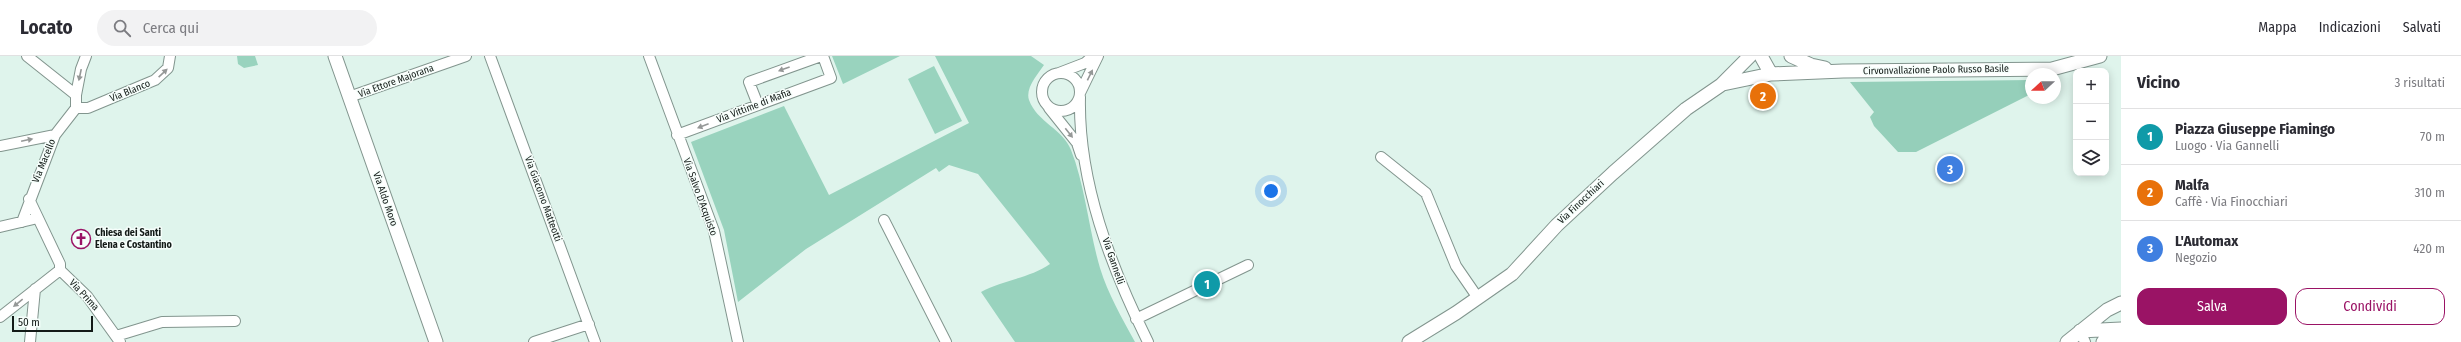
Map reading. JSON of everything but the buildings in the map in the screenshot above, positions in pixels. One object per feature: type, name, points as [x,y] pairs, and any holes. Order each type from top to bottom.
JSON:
[{"type":"street","points":[[28,56],[76,95]]},
{"type":"street","points":[[76,108],[76,95],[81,69],[86,56]]},
{"type":"street","name":"Via Blanco","points":[[76,108],[88,108],[155,80],[168,68],[170,56]]},
{"type":"street","name":"Via Aldo Moro","points":[[335,56],[436,342]]},
{"type":"street","name":"Via Ettore Majorana","points":[[349,97],[466,56]]},
{"type":"street","name":"Via Giacomo Matteotti","points":[[490,56],[595,342]]},
{"type":"street","name":"Via Salvo D'Acquisto","points":[[649,56],[714,231],[738,342]]},
{"type":"street","points":[[758,105],[749,82],[822,56]]},
{"type":"street","name":"Via Vittime di Mafia","points":[[678,135],[831,78],[822,56]]},
{"type":"street","points":[[1059,73],[1071,76],[1076,80],[1080,95],[1077,104],[1064,111],[1050,108],[1045,102],[1043,95],[1046,81],[1059,73],[1085,63],[1093,56]]},
{"type":"street","name":"Via Gannelli","points":[[1088,176],[1081,126],[1080,95],[1098,56]]},
{"type":"street","name":"Via Finocchiari","points":[[1409,342],[1478,298],[1512,274],[1557,225],[1613,173],[1686,109],[1721,85],[1750,56]]},
{"type":"street","points":[[1760,56],[1771,74]]},
{"type":"street","points":[[1791,56],[1811,65],[1843,71]]},
{"type":"street","name":"Cirvonvallazione Paolo Russo Basile","points":[[1843,71],[2052,69],[2100,56]]},
{"type":"street","points":[[1721,85],[1771,74],[1843,71]]},
{"type":"street","name":"Via Gannelli","points":[[1045,102],[1076,143],[1088,176],[1108,252],[1136,319],[1148,342]]},
{"type":"street","name":"Via Macello","points":[[22,222],[29,199],[55,134],[76,108]]},
{"type":"street","points":[[0,146],[55,134]]},
{"type":"street","points":[[1381,157],[1426,193],[1449,252],[1478,298]]},
{"type":"street","points":[[0,317],[60,270],[60,264],[29,199]]},
{"type":"street","points":[[0,227],[38,218]]},
{"type":"street","points":[[884,220],[946,342]]},
{"type":"street","points":[[1136,319],[1248,265]]},
{"type":"street","name":"Via Prima","points":[[60,270],[87,296],[118,339]]},
{"type":"street","points":[[30,342],[35,289]]},
{"type":"street","points":[[2083,336],[2107,310],[2121,303]]},
{"type":"street","points":[[118,339],[162,322],[235,321]]},
{"type":"street","points":[[534,342],[589,324]]},
{"type":"street","points":[[2067,342],[2083,336],[2121,329]]},
{"type":"street","points":[[2103,342],[2121,335]]},
{"type":"green space","points":[[237,56],[255,56],[258,65],[244,68],[238,64]]},
{"type":"green space","points":[[832,56],[900,56],[843,84]]},
{"type":"green space","points":[[935,56],[1031,56],[1044,65],[1030,86],[1028,95],[1029,100],[1038,114],[1062,136],[1071,150],[1080,178],[1103,278],[1120,315],[1135,342],[1015,342],[981,292],[1034,273],[1050,264],[978,174],[949,165],[939,172],[936,168],[806,249],[738,302],[724,230],[691,142],[784,106],[829,195],[969,123]]},
{"type":"green space","points":[[934,66],[962,121],[935,134],[908,79]]},
{"type":"green space","points":[[2025,80],[2025,97],[1916,152],[1898,152],[1874,126],[1870,117],[1874,112],[1850,82]]},
{"type":"place","name":"Malfa","points":[[1763,96]]},
{"type":"place","name":"L'Automax","points":[[1950,169]]},
{"type":"place","name":"Chiesa dei Santi Elena e Costantino","points":[[81,239]]},
{"type":"place","name":"Piazza Giuseppe Fiamingo","points":[[1207,284]]}]
